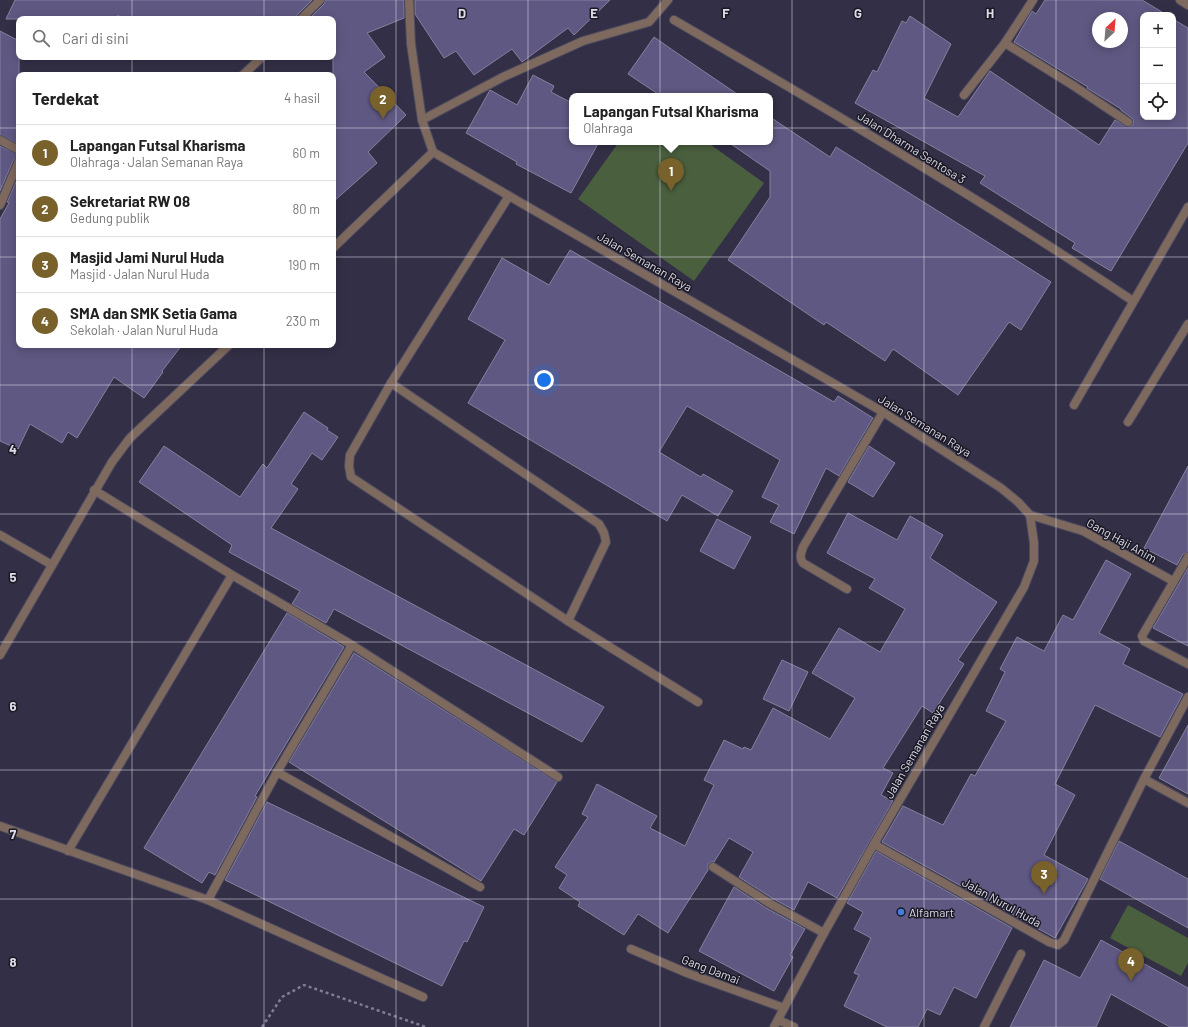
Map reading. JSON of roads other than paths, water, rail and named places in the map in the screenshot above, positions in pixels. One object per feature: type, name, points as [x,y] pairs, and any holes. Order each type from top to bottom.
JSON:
[{"type":"street","points":[[304,16],[320,0]]},
{"type":"street","points":[[336,245],[433,152],[422,120],[408,0]]},
{"type":"street","points":[[422,120],[503,77],[583,41],[649,22],[668,0]]},
{"type":"street","points":[[964,95],[1005,43],[1033,0]]},
{"type":"street","points":[[1180,0],[1188,5]]},
{"type":"street","name":"Jalan Dharma Sentosa 3","points":[[674,20],[837,115],[1061,252],[1133,301]]},
{"type":"street","points":[[1005,43],[1128,122]]},
{"type":"street","points":[[246,72],[259,60]]},
{"type":"street","points":[[0,140],[16,148]]},
{"type":"street","name":"Jalan Semanan Raya","points":[[433,152],[883,412],[1001,488],[1018,502],[1030,515],[1034,543],[1034,560],[1024,587],[874,844],[776,1023]]},
{"type":"street","points":[[0,206],[16,169]]},
{"type":"street","points":[[509,196],[391,383],[350,455],[349,466],[352,478],[568,621],[698,702]]},
{"type":"street","points":[[1074,405],[1188,207]]},
{"type":"street","points":[[1128,422],[1188,324]]},
{"type":"street","points":[[0,655],[94,490],[112,462],[130,438],[226,348]]},
{"type":"street","points":[[391,383],[599,524],[604,533],[606,542],[568,621]]},
{"type":"street","points":[[847,589],[803,563],[800,557],[803,547],[883,412]]},
{"type":"street","points":[[94,490],[232,575],[352,645],[558,777]]},
{"type":"street","name":"Gang Haji Anim","points":[[1030,515],[1083,531],[1173,581]]},
{"type":"street","points":[[0,535],[52,565]]},
{"type":"street","points":[[1188,557],[1142,636],[1144,641],[1188,664]]},
{"type":"street","points":[[68,851],[232,575]]},
{"type":"street","points":[[208,900],[277,772],[352,645]]},
{"type":"street","points":[[1188,697],[1144,779],[1188,803]]},
{"type":"street","points":[[277,772],[480,887]]},
{"type":"street","name":"Jalan Nurul Huda","points":[[874,844],[1049,942],[1058,945],[1064,940],[1144,779]]},
{"type":"street","points":[[0,826],[208,900],[423,997]]},
{"type":"street","points":[[713,867],[769,903],[824,933]]},
{"type":"street","name":"Gang Damai","points":[[632,949],[687,973],[784,1008]]},
{"type":"street","points":[[984,1027],[1021,954]]},
{"type":"street","points":[[776,1023],[794,1027]]},
{"type":"place","name":"Sekretariat RW 08","points":[[383,119]]},
{"type":"place","name":"Lapangan Futsal Kharisma","points":[[671,191]]},
{"type":"place","name":"Masjid Jami Nurul Huda","points":[[1044,894]]},
{"type":"place","name":"Alfamart","points":[[901,912]]},
{"type":"place","name":"SMA dan SMK Setia Gama","points":[[1131,981]]}]
